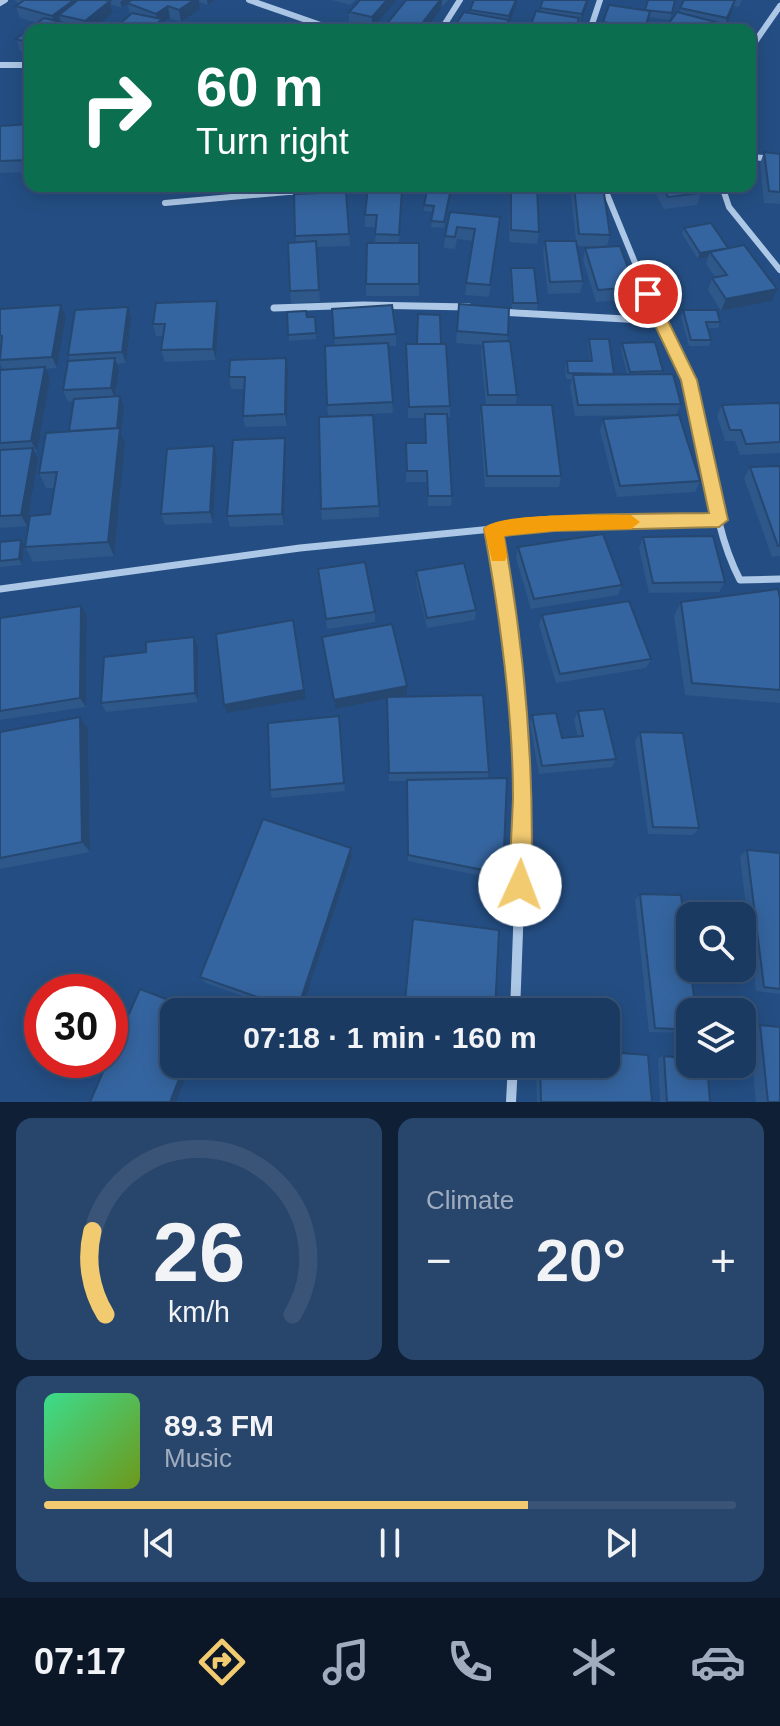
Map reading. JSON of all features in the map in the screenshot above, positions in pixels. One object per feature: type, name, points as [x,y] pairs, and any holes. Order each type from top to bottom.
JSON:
[{"type":"street","points":[[249,0],[318,24]]},
{"type":"street","points":[[445,24],[460,0]]},
{"type":"street","points":[[592,24],[600,0]]},
{"type":"street","points":[[756,40],[780,6]]},
{"type":"street","points":[[0,65],[24,65]]},
{"type":"street","points":[[756,157],[780,159]]},
{"type":"street","points":[[165,203],[302,192]]},
{"type":"street","points":[[606,192],[622,241],[689,380],[719,520],[734,571],[740,580],[780,579]]},
{"type":"street","points":[[724,192],[729,207],[780,270]]},
{"type":"street","points":[[274,308],[363,305],[473,308]]},
{"type":"street","points":[[489,310],[661,321]]},
{"type":"street","points":[[0,589],[300,548],[554,523],[719,520]]},
{"type":"street","points":[[493,529],[508,611],[523,797],[516,998]]},
{"type":"street","points":[[511,1102],[512,1078]]},
{"type":"building","points":[[24,0],[74,0],[52,16],[16,6]]},
{"type":"building","points":[[78,0],[110,1],[85,21],[59,15]]},
{"type":"building","points":[[132,0],[194,0],[179,10],[168,6],[156,14],[127,3]]},
{"type":"building","points":[[360,0],[387,0],[372,17],[349,12]]},
{"type":"building","points":[[406,0],[440,0],[422,24],[387,24]]},
{"type":"building","points":[[474,0],[516,0],[509,16],[470,10]]},
{"type":"building","points":[[543,0],[587,0],[582,14],[540,8]]},
{"type":"building","points":[[648,0],[675,0],[672,13],[645,10]]},
{"type":"building","points":[[684,0],[735,0],[727,18],[680,8]]},
{"type":"building","points":[[609,5],[650,11],[646,24],[603,22]]},
{"type":"building","points":[[536,11],[579,18],[577,24],[531,24]]},
{"type":"building","points":[[464,12],[509,20],[507,24],[456,24]]},
{"type":"building","points":[[677,12],[716,22],[714,24],[668,24]]},
{"type":"building","points":[[132,13],[162,19],[157,24],[120,24]]},
{"type":"building","points":[[44,18],[69,24],[36,24]]},
{"type":"building","points":[[24,124],[24,160],[0,161],[0,126]]},
{"type":"building","points":[[764,152],[780,154],[780,192],[769,191]]},
{"type":"building","points":[[346,192],[349,234],[295,236],[294,194]]},
{"type":"building","points":[[367,192],[402,192],[399,235],[375,234],[377,215],[365,215]]},
{"type":"building","points":[[427,192],[450,193],[444,222],[431,221],[434,206],[424,205]]},
{"type":"building","points":[[511,192],[537,192],[539,232],[511,230]]},
{"type":"building","points":[[575,192],[604,192],[610,235],[579,234]]},
{"type":"building","points":[[665,192],[701,193],[668,197]]},
{"type":"building","points":[[450,212],[500,217],[490,285],[466,283],[475,229],[457,227],[455,237],[445,236]]},
{"type":"building","points":[[711,223],[728,248],[700,253],[684,228]]},
{"type":"building","points":[[316,241],[319,290],[290,291],[288,243]]},
{"type":"building","points":[[545,241],[576,241],[583,281],[550,282]]},
{"type":"building","points":[[367,243],[419,243],[419,284],[366,284]]},
{"type":"building","points":[[744,245],[777,289],[726,299],[712,278],[727,275],[710,252]]},
{"type":"building","points":[[620,246],[635,287],[598,290],[585,248]]},
{"type":"building","points":[[511,268],[534,268],[538,303],[513,303]]},
{"type":"building","points":[[217,301],[213,349],[161,350],[165,324],[153,324],[156,303]]},
{"type":"building","points":[[459,304],[509,308],[508,335],[457,331]]},
{"type":"building","points":[[61,305],[52,357],[0,360],[0,309]]},
{"type":"building","points":[[392,305],[396,334],[334,338],[332,309]]},
{"type":"building","points":[[128,307],[122,352],[68,355],[75,310]]},
{"type":"building","points":[[683,310],[717,310],[720,322],[706,322],[711,340],[691,340]]},
{"type":"building","points":[[306,311],[307,317],[315,317],[316,333],[288,335],[287,312]]},
{"type":"building","points":[[418,314],[440,315],[441,344],[417,344]]},
{"type":"building","points":[[589,339],[609,339],[614,374],[568,373],[567,361],[592,361]]},
{"type":"building","points":[[510,341],[517,395],[488,395],[483,342]]},
{"type":"building","points":[[655,342],[663,371],[630,372],[622,343]]},
{"type":"building","points":[[388,343],[393,402],[327,405],[325,346]]},
{"type":"building","points":[[406,344],[446,344],[450,406],[409,407]]},
{"type":"building","points":[[115,358],[111,388],[63,390],[68,361]]},
{"type":"building","points":[[286,358],[285,414],[243,416],[245,377],[229,377],[230,360]]},
{"type":"building","points":[[45,367],[31,441],[0,443],[0,370]]},
{"type":"building","points":[[673,374],[681,404],[578,405],[573,375]]},
{"type":"building","points":[[120,396],[117,428],[69,431],[74,399]]},
{"type":"building","points":[[780,403],[780,442],[746,444],[741,430],[730,430],[722,405]]},
{"type":"building","points":[[481,405],[552,405],[561,476],[487,476]]},
{"type":"building","points":[[425,414],[447,414],[452,496],[428,496],[427,471],[407,471],[406,443],[426,443]]},
{"type":"building","points":[[373,415],[379,506],[321,509],[319,417]]},
{"type":"building","points":[[679,415],[700,481],[620,486],[603,419]]},
{"type":"building","points":[[120,428],[108,542],[25,547],[30,516],[50,514],[57,472],[39,473],[46,433]]},
{"type":"building","points":[[285,438],[282,514],[227,516],[233,440]]},
{"type":"building","points":[[214,446],[210,512],[161,514],[167,449]]},
{"type":"building","points":[[33,448],[21,515],[0,516],[0,450]]},
{"type":"building","points":[[780,466],[780,546],[778,546],[750,467]]},
{"type":"building","points":[[603,534],[622,585],[534,599],[518,547]]},
{"type":"building","points":[[713,536],[725,582],[653,583],[643,537]]},
{"type":"building","points":[[21,540],[19,559],[0,561],[0,542]]},
{"type":"building","points":[[365,562],[375,612],[326,619],[318,569]]},
{"type":"building","points":[[464,563],[476,610],[427,618],[416,571]]},
{"type":"building","points":[[778,589],[780,690],[692,683],[681,602]]},
{"type":"building","points":[[629,601],[651,659],[560,674],[542,615]]},
{"type":"building","points":[[81,606],[80,698],[0,711],[0,618]]},
{"type":"building","points":[[293,620],[304,690],[224,705],[216,634]]},
{"type":"building","points":[[392,624],[407,686],[334,700],[322,637]]},
{"type":"building","points":[[194,637],[195,693],[101,703],[104,657],[146,652],[146,642]]},
{"type":"building","points":[[483,695],[489,772],[389,773],[387,697]]},
{"type":"building","points":[[604,709],[616,759],[542,766],[532,715],[556,713],[562,738],[583,736],[578,711]]},
{"type":"building","points":[[339,716],[344,783],[270,790],[268,723]]},
{"type":"building","points":[[80,717],[82,842],[0,858],[0,732]]},
{"type":"building","points":[[640,732],[683,733],[699,828],[653,827]]},
{"type":"building","points":[[507,778],[503,874],[408,855],[407,780]]},
{"type":"building","points":[[263,819],[351,848],[301,998],[260,998],[200,977]]},
{"type":"building","points":[[747,850],[780,853],[780,989],[764,987],[756,902],[753,902]]},
{"type":"building","points":[[640,894],[681,895],[682,902],[676,902],[676,982],[692,982],[694,998],[676,998],[676,1029],[655,1028]]},
{"type":"building","points":[[413,919],[499,930],[496,998],[405,998]]},
{"type":"building","points":[[140,989],[163,998],[160,998],[160,1078],[179,1078],[170,1102],[90,1102],[100,1078],[128,1078],[128,1016]]},
{"type":"building","points":[[760,1025],[780,1027],[780,1102],[768,1102]]},
{"type":"building","points":[[620,1053],[648,1055],[652,1102],[541,1102],[540,1078],[620,1078]]},
{"type":"building","points":[[664,1056],[676,1057],[676,1078],[708,1078],[710,1102],[667,1102]]},
{"type":"slow traffic","points":[[498,556],[493,529],[554,523],[631,522]]},
{"type":"route","points":[[520,885],[523,797],[516,696],[508,611],[493,529],[554,523],[719,520],[689,380],[648,294]]}]
